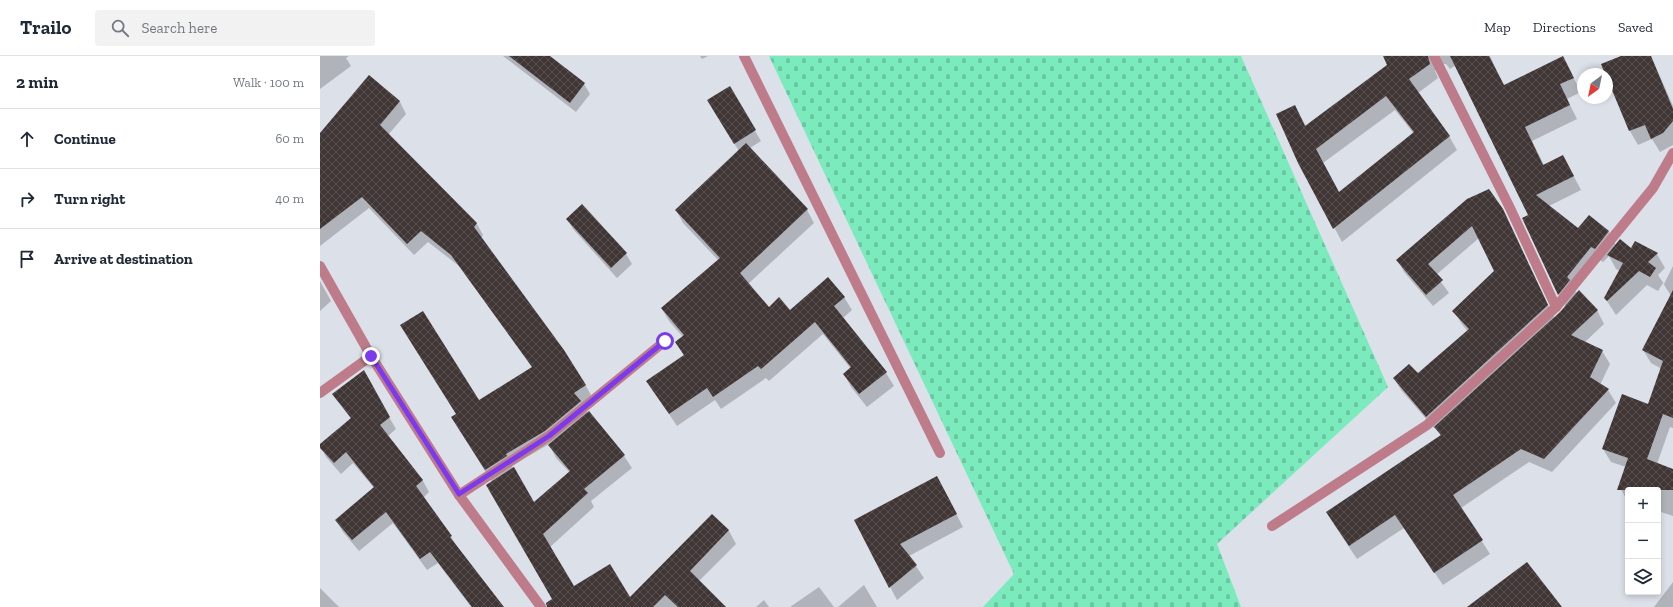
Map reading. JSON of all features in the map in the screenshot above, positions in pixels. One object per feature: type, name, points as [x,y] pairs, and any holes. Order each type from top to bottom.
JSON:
[{"type":"street","points":[[744,56],[940,453]]},
{"type":"street","points":[[1434,56],[1510,208],[1556,307]]},
{"type":"street","points":[[1272,526],[1427,425],[1556,307],[1653,188],[1673,153]]},
{"type":"street","points":[[320,266],[371,356],[459,494],[541,607]]},
{"type":"street","points":[[459,494],[549,436],[665,341]]},
{"type":"street","points":[[320,393],[371,356]]},
{"type":"green space","points":[[769,56],[1241,56],[1388,387],[1217,544],[1241,607],[983,607],[1014,574]]},
{"type":"building","points":[[509,56],[550,56],[585,83],[570,103]]},
{"type":"building","points":[[1383,56],[1428,56],[1430,64],[1409,79],[1450,136],[1333,229],[1298,163],[1276,114],[1295,105],[1305,126],[1387,65]],"holes":[[[1386,96],[1414,132],[1339,192],[1316,149]]]},
{"type":"building","points":[[1450,56],[1489,56],[1504,85],[1563,56],[1574,78],[1560,84],[1570,105],[1525,127],[1543,165],[1563,155],[1574,176],[1536,195],[1578,228],[1589,215],[1609,231],[1595,249],[1591,247],[1567,277],[1570,280],[1558,295],[1522,218],[1528,215]]},
{"type":"building","points":[[1621,56],[1651,56],[1673,109],[1673,121],[1663,133],[1651,139],[1645,125],[1629,131],[1613,92],[1613,68],[1603,68],[1601,64]]},
{"type":"building","points":[[369,75],[400,101],[380,125],[477,223],[474,227],[564,350],[586,385],[574,393],[581,401],[545,431],[506,454],[507,456],[485,470],[451,417],[456,414],[400,325],[423,311],[479,400],[532,367],[451,255],[421,231],[407,244],[362,197],[320,229],[320,133]]},
{"type":"building","points":[[730,86],[756,130],[734,144],[707,100]]},
{"type":"building","points":[[746,143],[808,209],[740,273],[769,307],[779,297],[790,310],[828,277],[845,297],[834,306],[887,372],[859,394],[843,374],[851,367],[815,322],[761,369],[758,366],[713,397],[707,388],[669,414],[646,381],[684,355],[675,342],[684,335],[661,308],[720,258],[675,210]]},
{"type":"building","points":[[1489,189],[1503,209],[1548,305],[1426,417],[1393,378],[1409,364],[1418,373],[1469,329],[1452,311],[1494,271],[1472,226],[1428,264],[1443,280],[1426,295],[1396,260],[1467,199]]},
{"type":"building","points":[[582,204],[627,253],[611,268],[566,219]]},
{"type":"building","points":[[1620,239],[1631,248],[1635,241],[1658,253],[1648,262],[1656,268],[1650,277],[1639,271],[1607,301],[1604,298],[1623,263],[1607,255]]},
{"type":"building","points":[[1579,290],[1598,310],[1571,335],[1603,350],[1590,377],[1609,389],[1544,459],[1521,449],[1453,495],[1483,540],[1434,573],[1395,515],[1349,546],[1326,512],[1441,435],[1434,427],[1560,312]]},
{"type":"building","points":[[1673,290],[1673,418],[1663,414],[1647,459],[1673,469],[1673,490],[1661,490],[1661,487],[1625,487],[1625,490],[1617,490],[1628,458],[1602,449],[1622,394],[1648,404],[1663,361],[1642,350]]},
{"type":"building","points":[[364,370],[390,417],[380,425],[423,480],[416,486],[452,536],[450,537],[504,607],[472,607],[430,552],[420,559],[386,512],[352,540],[335,520],[374,487],[346,452],[334,463],[320,448],[320,444],[351,418],[332,394]]},
{"type":"building","points":[[589,411],[625,455],[584,489],[588,493],[543,534],[574,586],[610,564],[630,597],[712,514],[729,530],[690,571],[726,607],[678,607],[665,595],[653,607],[547,607],[546,603],[552,599],[486,485],[514,467],[534,502],[570,471],[548,445]]},
{"type":"building","points":[[937,476],[957,514],[900,544],[917,565],[889,588],[854,520]]},
{"type":"building","points":[[1527,562],[1562,607],[1467,607]]},
{"type":"route","points":[[371,356],[459,494],[549,436],[665,341]]}]
